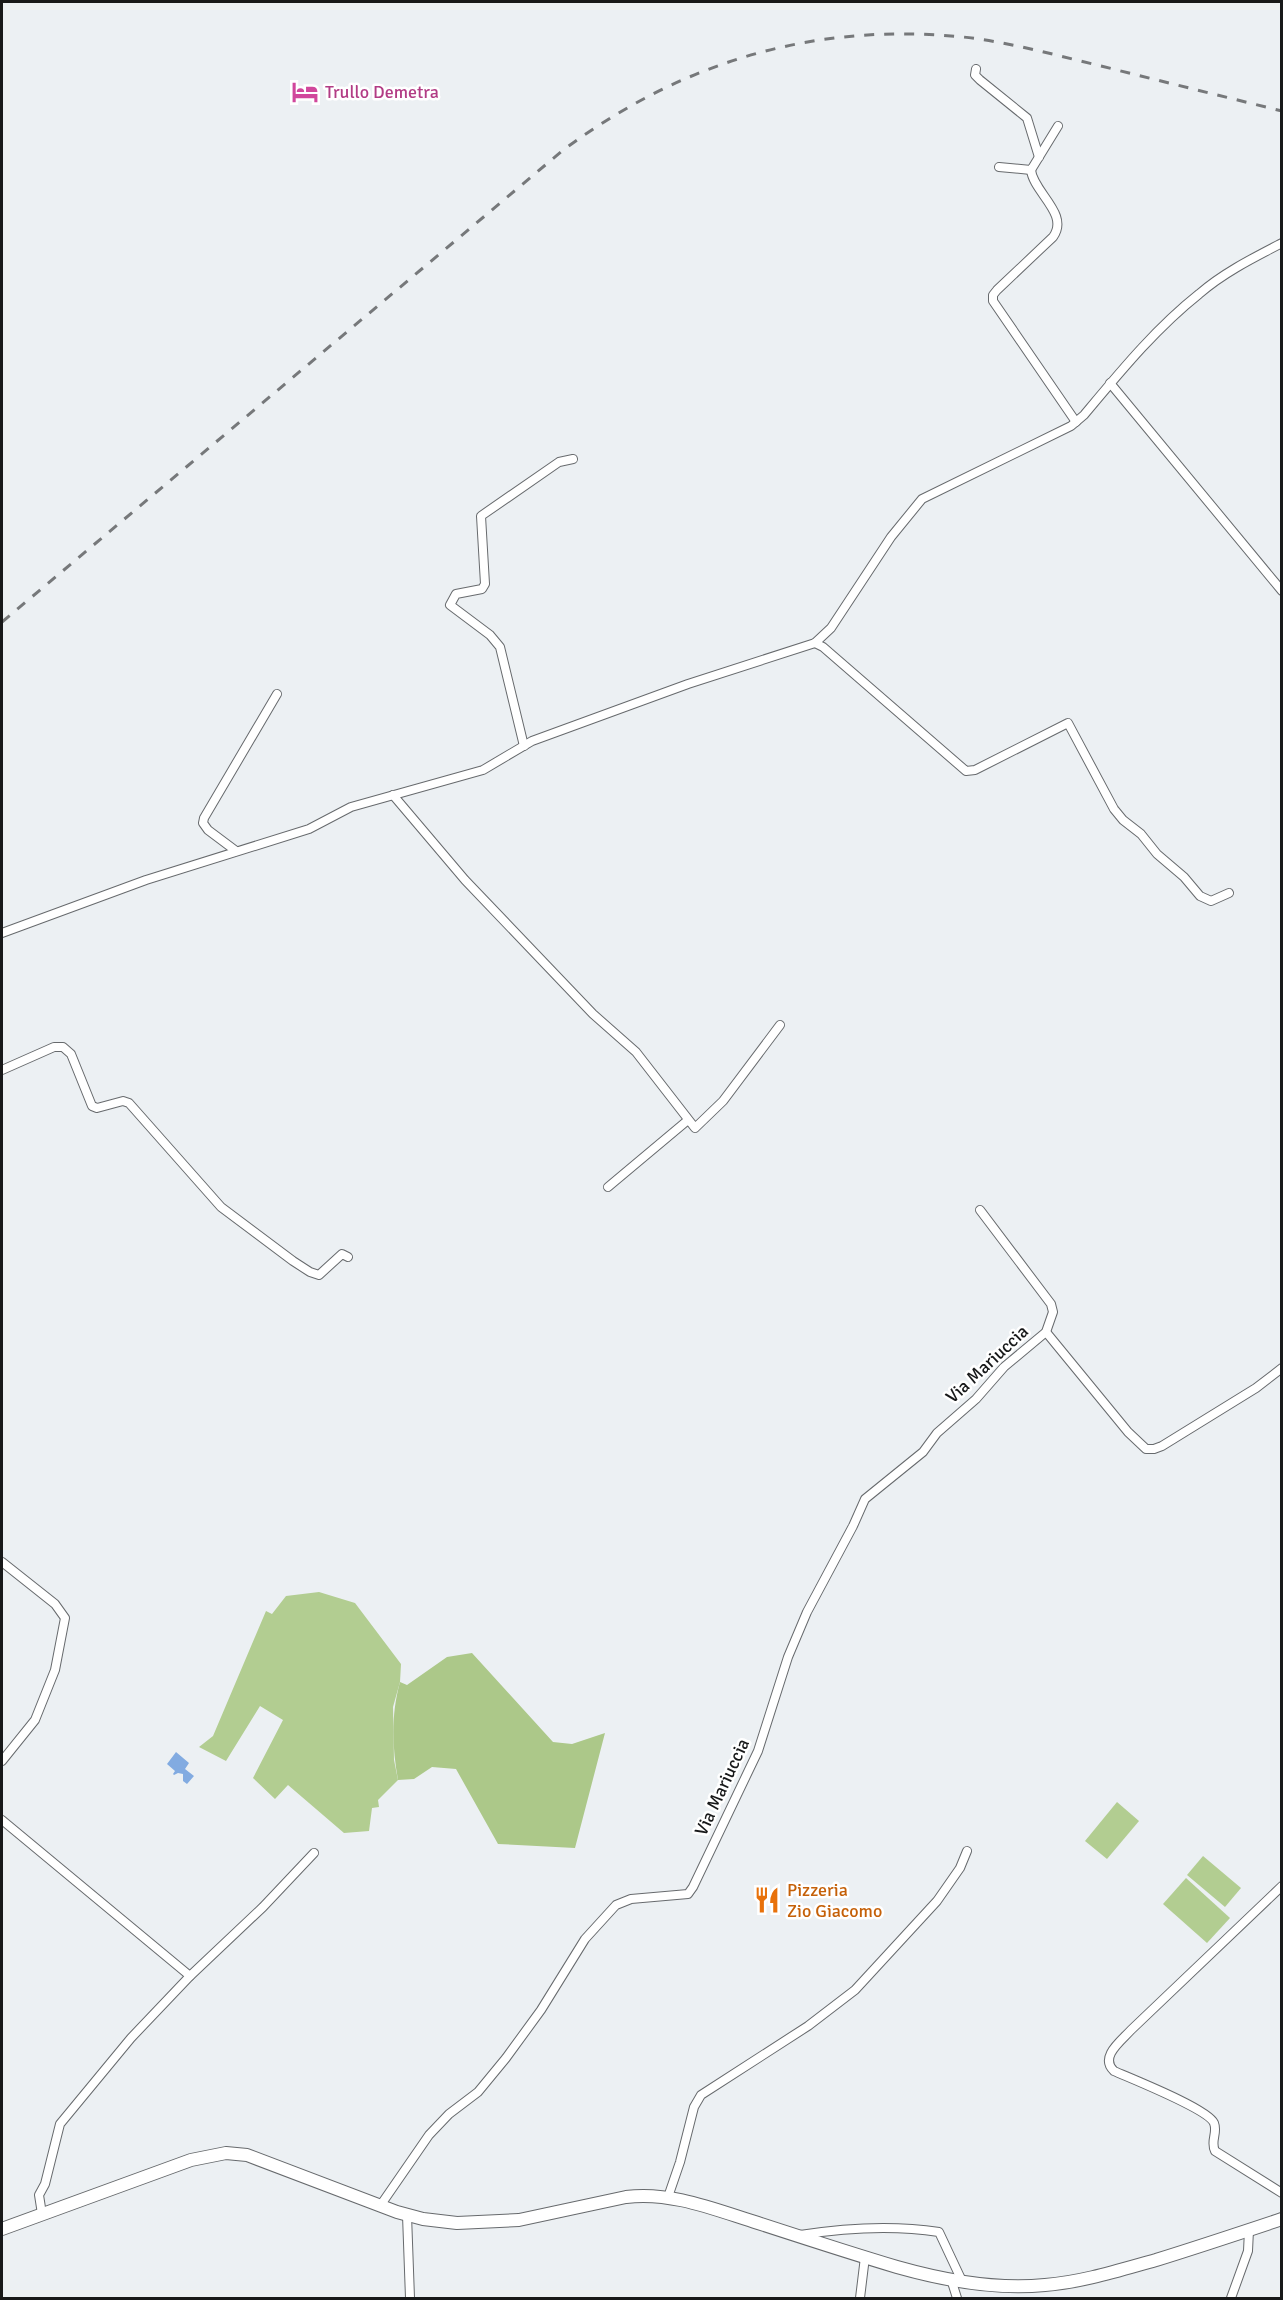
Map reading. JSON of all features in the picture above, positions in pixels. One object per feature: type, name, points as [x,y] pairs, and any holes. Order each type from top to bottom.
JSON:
[{"type":"main road","points":[[2,2229],[191,2160],[226,2153],[247,2155],[407,2215],[457,2223],[486,2223],[519,2220],[643,2194],[668,2197],[900,2268],[957,2280],[1022,2286],[1044,2286],[1079,2281],[1281,2219]]},
{"type":"street","points":[[976,69],[975,75],[980,80],[1027,118],[1039,157]]},
{"type":"street","points":[[1058,126],[1031,170],[1033,180],[1056,216],[1058,229],[1053,237],[997,290],[993,295],[993,301],[1076,422]]},
{"type":"street","points":[[999,167],[1031,170]]},
{"type":"street","points":[[2,933],[146,880],[309,829],[351,807],[483,770],[532,741],[688,684],[815,643],[831,628],[891,537],[922,499],[985,466],[1063,431],[1076,422],[1154,334],[1199,293],[1243,264],[1281,243]]},
{"type":"street","points":[[1110,383],[1281,591]]},
{"type":"street","points":[[524,746],[500,647],[490,635],[450,605],[456,594],[482,589],[485,584],[481,516],[559,462],[573,459]]},
{"type":"street","points":[[815,643],[823,646],[966,771],[975,770],[1068,723],[1114,809],[1123,820],[1135,828],[1157,854],[1184,877],[1202,898],[1217,900],[1229,893]]},
{"type":"street","points":[[236,851],[208,830],[203,823],[204,818],[277,694]]},
{"type":"street","points":[[393,795],[465,880],[587,1008],[636,1052],[695,1128],[723,1101],[780,1025]]},
{"type":"street","points":[[2,1070],[54,1047],[63,1047],[71,1054],[92,1106],[97,1108],[123,1101],[129,1103],[221,1207],[293,1261],[310,1272],[320,1275],[342,1254],[348,1257]]},
{"type":"street","points":[[608,1186],[688,1120]]},
{"type":"street","points":[[980,1210],[1051,1304],[1053,1312],[1046,1332],[1128,1432],[1146,1449],[1162,1446],[1256,1388],[1281,1368]]},
{"type":"street","name":"Via Mariuccia","points":[[380,2206],[429,2135],[449,2114],[478,2092],[506,2058],[541,2010],[585,1940],[616,1905],[631,1899],[688,1894],[758,1751],[788,1657],[807,1612],[854,1526],[865,1499],[923,1452],[937,1433],[976,1399],[1004,1367],[1046,1332]]},
{"type":"street","points":[[2,1562],[55,1604],[65,1618],[55,1670],[35,1720],[2,1761]]},
{"type":"street","points":[[2,1820],[190,1976]]},
{"type":"street","points":[[668,2197],[680,2162],[694,2107],[701,2094],[808,2026],[855,1990],[937,1901],[960,1868],[967,1851]]},
{"type":"street","points":[[42,2214],[39,2194],[45,2184],[60,2124],[131,2038],[314,1853]]},
{"type":"street","points":[[1281,1886],[1139,2022],[1107,2060],[1108,2066],[1114,2071],[1176,2099],[1210,2118],[1215,2129],[1212,2142],[1215,2151],[1281,2193]]},
{"type":"street","points":[[407,2215],[410,2298]]},
{"type":"street","points":[[796,2235],[906,2229],[939,2232],[957,2280],[957,2298]]},
{"type":"street","points":[[1231,2298],[1248,2251],[1249,2230]]},
{"type":"street","points":[[860,2298],[866,2257]]},
{"type":"green space","points":[[319,1592],[355,1603],[401,1664],[400,1682],[393,1707],[394,1760],[398,1780],[378,1800],[379,1807],[372,1808],[369,1831],[344,1833],[288,1785],[275,1799],[253,1778],[283,1720],[260,1706],[226,1761],[199,1747],[213,1736],[266,1611],[272,1614],[286,1596]]},
{"type":"green space","points":[[472,1653],[553,1742],[572,1744],[605,1733],[575,1848],[498,1844],[456,1769],[432,1767],[414,1779],[398,1780],[393,1731],[400,1682],[407,1685],[447,1657]]},
{"type":"green space","points":[[1117,1802],[1139,1821],[1107,1859],[1085,1841]]},
{"type":"green space","points":[[1203,1856],[1241,1888],[1225,1907],[1187,1875]]},
{"type":"green space","points":[[1186,1878],[1230,1918],[1207,1943],[1163,1904]]},
{"type":"water","points":[[176,1752],[189,1763],[185,1769],[194,1776],[187,1784],[183,1781],[183,1774],[174,1775],[175,1771],[167,1764]]},
{"type":"railway","points":[[2,622],[562,151],[607,120],[654,94],[702,72],[751,55],[802,43],[854,36],[908,34],[963,37],[1032,49],[1282,111]]},
{"type":"place","name":"Trullo Demetra","points":[[305,92]]},
{"type":"place","name":"Pizzeria Zio Giacomo","points":[[767,1900]]}]
